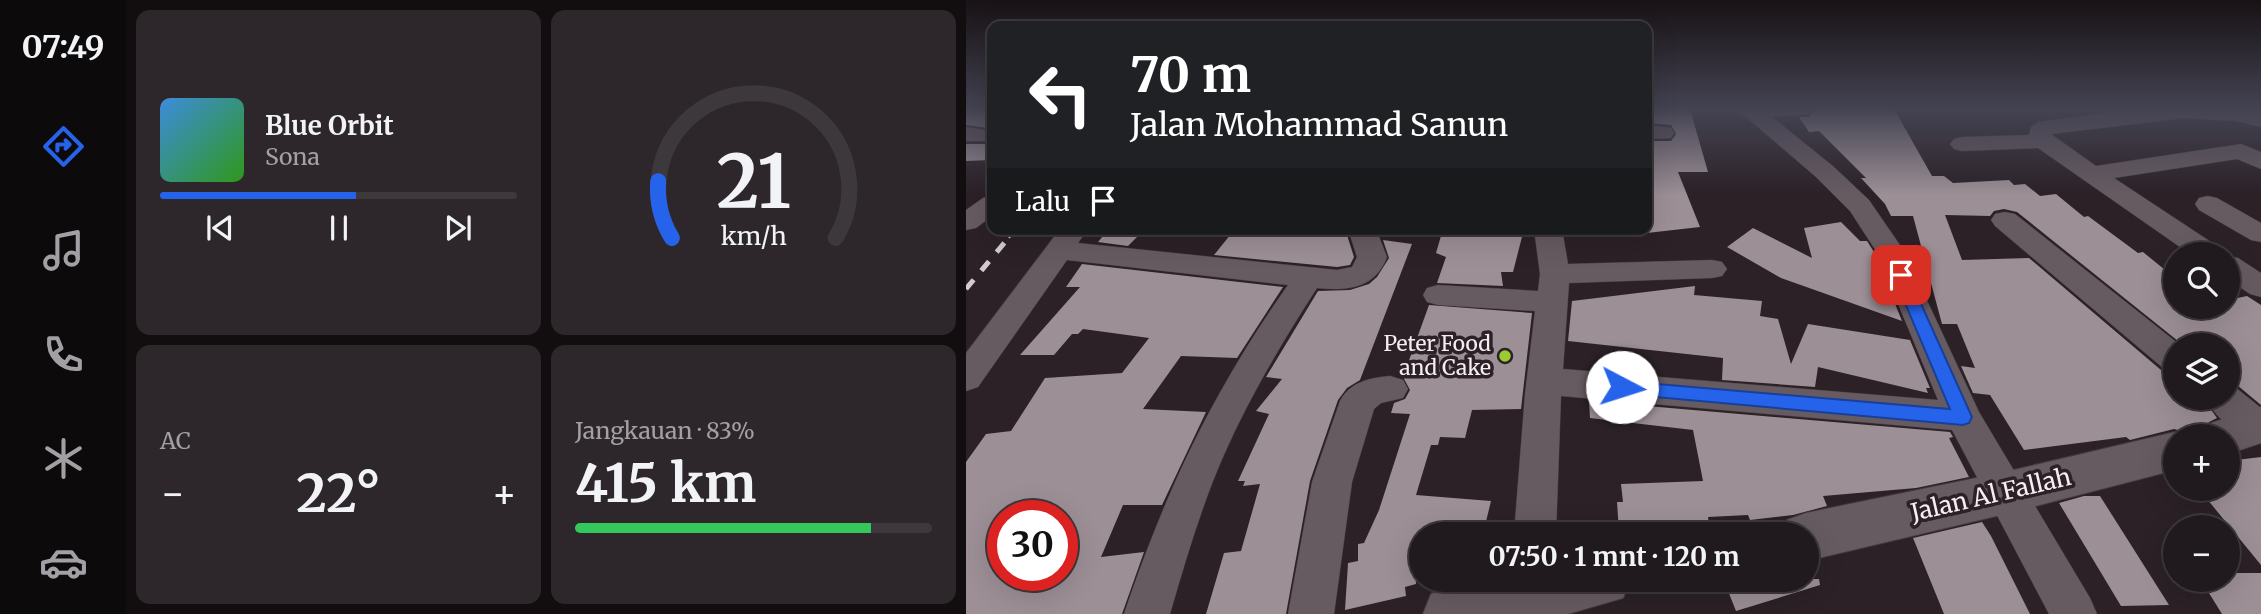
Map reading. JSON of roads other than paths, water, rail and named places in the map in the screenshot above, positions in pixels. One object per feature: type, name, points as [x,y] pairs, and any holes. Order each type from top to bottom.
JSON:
[{"type":"street","points":[[1783,138],[1860,206],[1890,251],[1963,417],[2074,614]]},
{"type":"street","points":[[2042,138],[2090,174],[2192,242]]},
{"type":"street","points":[[1962,144],[2043,141]]},
{"type":"street","points":[[2090,174],[2254,154]]},
{"type":"street","points":[[2208,204],[2261,234]]},
{"type":"street","points":[[966,222],[987,207]]},
{"type":"street","points":[[2005,220],[2163,349]]},
{"type":"street","points":[[966,378],[1066,240],[1308,278],[1351,281],[1359,278],[1372,257],[1364,235]]},
{"type":"street","points":[[1536,522],[1554,288],[1549,235]]},
{"type":"street","points":[[1438,295],[1554,288],[1712,269]]},
{"type":"street","points":[[2240,273],[2261,287]]},
{"type":"street","points":[[1147,614],[1165,557],[1201,463],[1261,347],[1308,278]]},
{"type":"street","points":[[1545,381],[1963,417]]},
{"type":"street","points":[[1311,614],[1332,482],[1358,401],[1373,391],[1390,389]]},
{"type":"street","points":[[2233,410],[2248,429]]},
{"type":"street","name":"Jalan Al Fallah","points":[[1819,534],[2005,493],[2163,454]]},
{"type":"street","points":[[1451,614],[1532,596]]},
{"type":"railway","points":[[966,289],[1010,236]]},
{"type":"place","name":"Peter Food and Cake","points":[[1505,356]]}]
